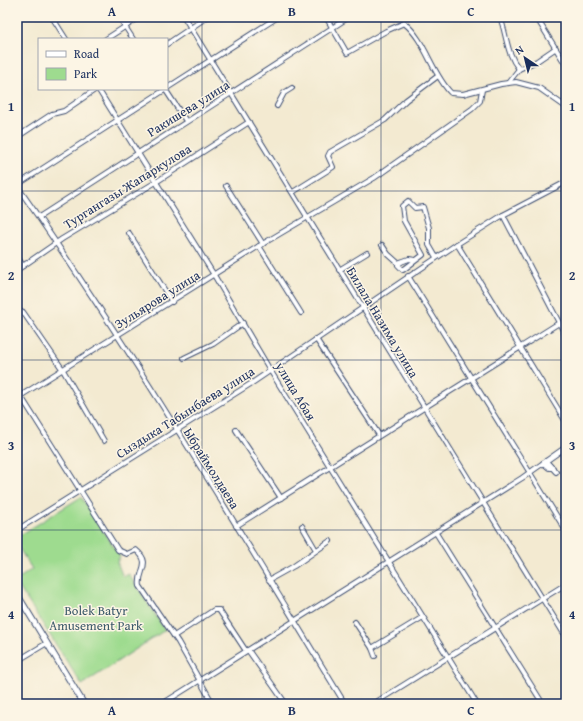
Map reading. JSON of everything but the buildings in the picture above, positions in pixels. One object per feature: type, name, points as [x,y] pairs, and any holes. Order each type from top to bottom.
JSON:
[{"type":"main road","points":[[17,594],[84,704]]},
{"type":"street","points":[[59,17],[53,19],[65,38]]},
{"type":"street","points":[[119,17],[132,38]]},
{"type":"street","points":[[108,38],[140,17]]},
{"type":"street","name":"Билала Назима улица","points":[[184,17],[294,192],[339,270],[566,637]]},
{"type":"street","points":[[168,43],[207,17]]},
{"type":"street","points":[[168,88],[278,17]]},
{"type":"street","points":[[326,17],[346,54],[386,31],[404,23],[421,45],[438,76],[451,93],[457,95],[508,83],[536,86],[566,107]]},
{"type":"street","name":"Ракишева улица","points":[[39,217],[348,17]]},
{"type":"street","points":[[500,17],[511,58],[519,69]]},
{"type":"street","points":[[536,17],[565,62]]},
{"type":"street","points":[[508,83],[519,69],[537,61],[556,48]]},
{"type":"street","points":[[294,192],[333,167],[328,156],[330,152],[385,120],[406,100],[438,76]]},
{"type":"street","points":[[276,106],[284,93],[292,88]]},
{"type":"street","points":[[17,137],[52,114],[64,111],[96,90]]},
{"type":"street","name":"улица Абая","points":[[98,90],[214,275],[270,370],[477,704]]},
{"type":"street","points":[[17,186],[117,119],[164,90]]},
{"type":"street","points":[[167,90],[186,121]]},
{"type":"street","name":"Зульярова улица","points":[[19,397],[261,245],[374,178],[472,109],[480,101],[483,95],[482,90]]},
{"type":"street","name":"Тургангазы Жапаркулова","points":[[17,270],[57,243],[249,122]]},
{"type":"street","name":"Сыздыка Табынбаева улица","points":[[17,530],[270,370],[456,244],[503,215],[566,182]]},
{"type":"street","name":"Ыбраймолдаева","points":[[17,186],[118,335],[345,704]]},
{"type":"street","points":[[226,186],[301,313]]},
{"type":"street","points":[[401,262],[398,265],[403,270],[423,255],[403,216],[402,206],[404,202],[408,202],[415,208],[423,207],[426,211],[430,234],[429,245],[436,257]]},
{"type":"street","points":[[503,215],[566,336]]},
{"type":"street","points":[[129,233],[172,302]]},
{"type":"street","points":[[456,244],[566,422]]},
{"type":"street","points":[[382,245],[398,263],[409,258],[416,260],[424,256],[430,262]]},
{"type":"street","points":[[339,270],[367,253]]},
{"type":"street","points":[[18,260],[23,266]]},
{"type":"street","points":[[408,276],[566,531]]},
{"type":"street","points":[[23,312],[63,370],[104,441]]},
{"type":"street","points":[[184,358],[213,344],[243,323]]},
{"type":"street","points":[[236,526],[470,377],[559,323]]},
{"type":"street","points":[[316,339],[379,435]]},
{"type":"street","points":[[17,390],[19,397],[118,550],[127,554],[136,550],[143,557],[144,567],[140,579],[140,586],[174,636],[213,704]]},
{"type":"street","points":[[236,430],[281,498]]},
{"type":"street","points":[[162,704],[389,563],[529,473],[566,447]]},
{"type":"street","points":[[544,462],[548,468],[553,468],[556,472]]},
{"type":"street","points":[[302,526],[316,550]]},
{"type":"street","points":[[436,533],[543,704]]},
{"type":"street","points":[[269,580],[330,541]]},
{"type":"street","points":[[373,704],[566,584]]},
{"type":"street","points":[[174,636],[214,610],[219,610],[286,704]]},
{"type":"street","points":[[372,648],[423,617]]},
{"type":"street","points":[[355,622],[372,648],[375,656]]},
{"type":"street","points":[[17,661],[47,643]]},
{"type":"green space","name":"Bolek Batyr Amusement Park","points":[[81,497],[120,556],[117,562],[123,577],[129,574],[165,630],[82,685],[17,584],[17,580],[32,569],[17,545],[17,537]]}]
